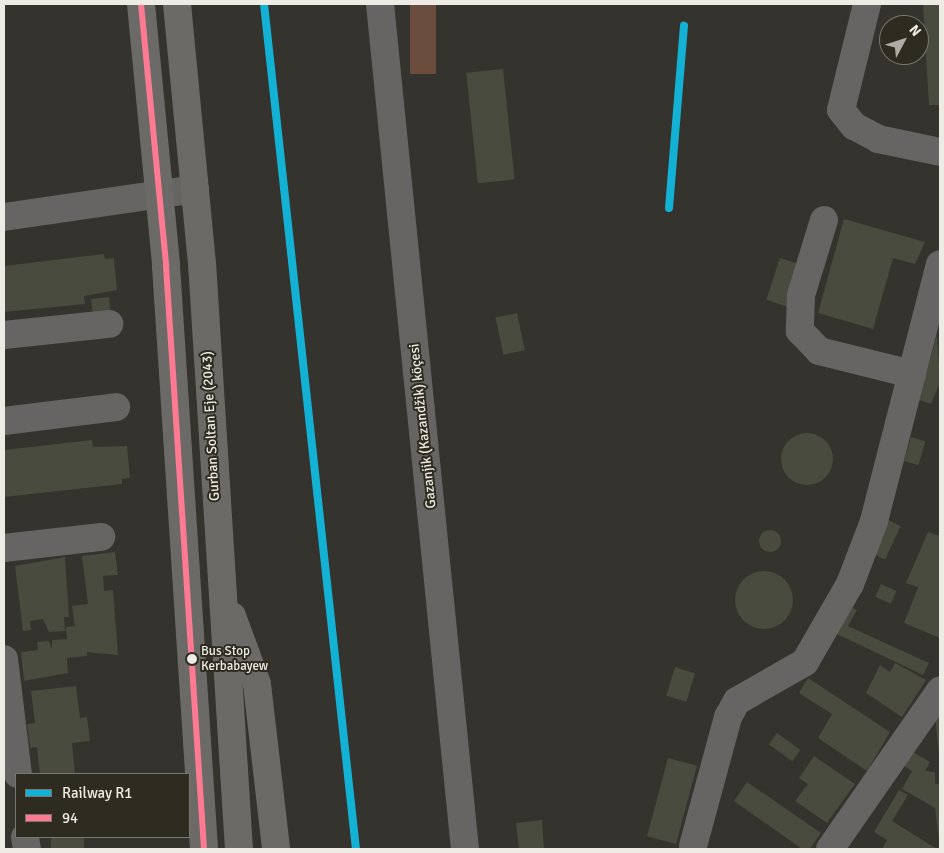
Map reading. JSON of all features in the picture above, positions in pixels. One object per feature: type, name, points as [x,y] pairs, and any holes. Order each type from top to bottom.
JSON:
[{"type":"highway","points":[[141,4],[160,194],[204,849]]},
{"type":"highway","name":"Gurban Soltan Eje (2043)","points":[[176,4],[195,189],[239,849]]},
{"type":"highway","points":[[221,586],[257,684],[276,849]]},
{"type":"street","name":"Gazanjik (Kazandžik) köçesi","points":[[380,4],[465,849]]},
{"type":"street","points":[[867,4],[841,110],[854,126],[878,140],[940,152]]},
{"type":"street","points":[[4,217],[195,189]]},
{"type":"street","points":[[824,220],[801,295],[800,331],[819,351],[912,374]]},
{"type":"street","points":[[693,846],[737,702],[806,662],[836,614],[874,521],[940,264]]},
{"type":"street","points":[[4,335],[109,324]]},
{"type":"street","points":[[4,421],[116,407]]},
{"type":"street","points":[[4,548],[101,537]]},
{"type":"street","points":[[4,659],[18,773]]},
{"type":"street","points":[[830,849],[940,691]]},
{"type":"shaded area","points":[[410,4],[436,4],[436,74],[410,74]]},
{"type":"building","points":[[923,4],[940,4],[940,105],[929,105],[927,65],[929,65],[929,15],[924,15]]},
{"type":"building","points":[[503,69],[515,179],[478,183],[466,73]]},
{"type":"building","points":[[844,219],[925,242],[915,264],[893,258],[873,329],[818,313]]},
{"type":"building","points":[[104,254],[105,259],[114,258],[117,290],[84,296],[85,304],[4,312],[4,266]]},
{"type":"building","points":[[780,258],[801,265],[787,307],[766,300]]},
{"type":"building","points":[[109,297],[111,316],[93,318],[91,299]]},
{"type":"building","points":[[517,313],[525,350],[503,355],[495,318]]},
{"type":"building","points":[[937,335],[940,382],[931,404],[919,400]]},
{"type":"building","points":[[807,433],[821,437],[829,445],[833,459],[829,473],[821,481],[807,485],[793,481],[785,473],[781,459],[785,445],[793,437]]},
{"type":"building","points":[[911,437],[925,441],[919,465],[904,461]]},
{"type":"building","points":[[92,440],[93,447],[127,446],[130,478],[122,479],[122,484],[4,497],[4,450]]},
{"type":"building","points":[[888,520],[901,526],[885,559],[872,554]]},
{"type":"building","points":[[770,530],[778,533],[781,541],[778,549],[770,552],[762,549],[759,541],[762,533]]},
{"type":"building","points":[[928,532],[940,536],[940,638],[904,623],[918,587],[906,583]]},
{"type":"building","points":[[115,552],[118,575],[103,576],[104,591],[113,590],[118,655],[87,652],[87,656],[67,658],[68,673],[24,681],[21,652],[38,650],[37,642],[49,641],[52,649],[52,640],[67,639],[66,627],[75,626],[72,606],[88,604],[82,556]]},
{"type":"building","points":[[65,557],[69,617],[64,617],[65,631],[49,632],[43,619],[30,621],[31,630],[23,631],[15,566]]},
{"type":"building","points":[[764,571],[775,573],[788,584],[793,600],[791,611],[780,624],[764,629],[753,627],[740,616],[735,600],[737,589],[748,576]]},
{"type":"building","points":[[881,584],[897,591],[891,604],[875,597]]},
{"type":"building","points":[[849,606],[857,610],[848,626],[929,663],[923,675],[835,633]]},
{"type":"building","points":[[895,663],[926,680],[902,717],[866,693],[880,665],[890,672]]},
{"type":"building","points":[[675,667],[695,673],[686,702],[666,696]]},
{"type":"building","points":[[808,678],[890,732],[867,771],[818,738],[832,714],[799,693]]},
{"type":"building","points":[[76,686],[80,718],[87,717],[90,741],[72,743],[75,773],[40,773],[37,747],[30,748],[27,724],[35,723],[31,691]]},
{"type":"building","points":[[935,716],[940,716],[940,755],[939,755]]},
{"type":"building","points":[[777,733],[800,750],[792,761],[769,744]]},
{"type":"building","points":[[913,752],[930,762],[925,771],[935,772],[935,784],[940,784],[940,849],[935,808],[902,789],[912,771],[904,766]]},
{"type":"building","points":[[814,756],[855,784],[827,823],[795,801],[808,784],[799,778]]},
{"type":"building","points":[[668,758],[697,766],[676,844],[647,836]]},
{"type":"building","points":[[747,782],[821,833],[810,849],[802,849],[734,801]]},
{"type":"building","points":[[899,790],[908,795],[892,821],[937,849],[882,849],[887,840],[874,832]]},
{"type":"building","points":[[542,820],[544,849],[519,849],[516,823]]},
{"type":"building","points":[[51,838],[84,838],[84,849],[51,849]]},
{"type":"rail line","name":"R1","points":[[264,4],[356,849]]},
{"type":"rail line","name":"R1","points":[[669,208],[684,26]]},
{"type":"transit line","name":"94","points":[[141,4],[166,266],[204,849]]},
{"type":"place","name":"Bus Stop Kerbabayew","points":[[192,659]]}]
